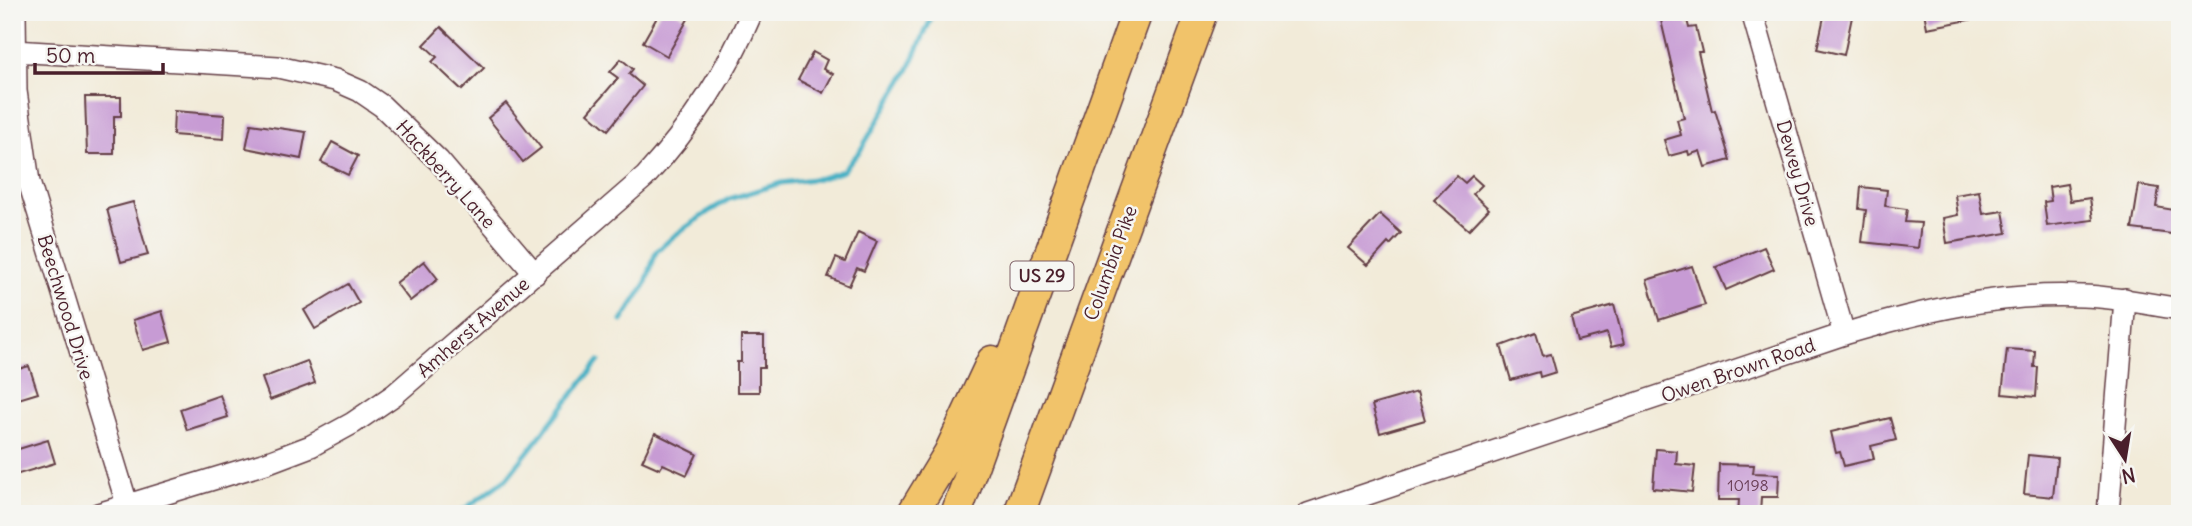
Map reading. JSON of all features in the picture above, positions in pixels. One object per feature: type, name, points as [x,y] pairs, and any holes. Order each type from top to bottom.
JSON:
[{"type":"highway","name":"Columbia Pike","points":[[1019,514],[1202,12]]},
{"type":"highway","points":[[912,514],[949,453],[979,391],[1132,25]]},
{"type":"highway","name":"US 29","points":[[956,514],[1132,25]]},
{"type":"highway","points":[[1030,514],[1068,377]]},
{"type":"street","name":"Beechwood Drive","points":[[15,12],[16,91],[29,182],[129,509]]},
{"type":"street","name":"Amherst Avenue","points":[[98,514],[129,509],[311,446],[353,423],[394,395],[645,177],[677,143],[718,82],[752,12]]},
{"type":"street","name":"Dewey Drive","points":[[1752,12],[1844,334]]},
{"type":"street","name":"Hackberry Lane","points":[[15,51],[278,67],[310,73],[348,85],[382,106],[412,133],[535,274]]},
{"type":"street","name":"Owen Brown Road","points":[[1308,514],[1844,334],[1922,312],[1965,304],[2048,296],[2125,299],[2180,309]]},
{"type":"street","points":[[2108,514],[2125,299]]},
{"type":"building","points":[[660,12],[676,12],[688,19],[667,56],[643,42]]},
{"type":"building","points":[[1659,12],[1685,12],[1689,28],[1696,27],[1702,52],[1698,52],[1712,111],[1715,110],[1730,160],[1705,167],[1700,151],[1689,155],[1688,151],[1669,156],[1664,140],[1681,135],[1677,120],[1684,118]]},
{"type":"building","points":[[1825,12],[1853,12],[1844,55],[1817,49]]},
{"type":"building","points":[[1924,12],[1973,12],[1974,19],[1927,28]]},
{"type":"building","points":[[441,27],[484,68],[462,90],[432,62],[437,57],[424,45]]},
{"type":"building","points":[[813,52],[827,60],[823,69],[833,74],[823,93],[798,80]]},
{"type":"building","points":[[621,59],[633,69],[629,74],[643,86],[608,130],[588,113],[618,78],[610,72]]},
{"type":"building","points":[[85,97],[121,97],[121,116],[114,116],[114,154],[87,154]]},
{"type":"building","points":[[506,103],[541,148],[523,162],[488,118]]},
{"type":"building","points":[[174,111],[225,115],[224,139],[173,135]]},
{"type":"building","points":[[251,124],[306,132],[301,159],[246,148]]},
{"type":"building","points":[[332,142],[358,156],[348,175],[321,162]]},
{"type":"building","points":[[1457,176],[1465,183],[1472,176],[1482,185],[1473,194],[1489,209],[1469,230],[1434,200]]},
{"type":"building","points":[[2067,184],[2070,201],[2090,198],[2093,220],[2047,226],[2044,202],[2051,201],[2049,187]]},
{"type":"building","points":[[2139,185],[2159,188],[2156,207],[2180,211],[2180,235],[2132,229]]},
{"type":"building","points":[[1861,187],[1887,190],[1885,206],[1907,209],[1905,222],[1921,223],[1918,248],[1862,242],[1866,210],[1859,209]]},
{"type":"building","points":[[1979,191],[1983,214],[2003,211],[2007,233],[1947,243],[1943,218],[1958,215],[1955,195]]},
{"type":"building","points":[[133,202],[148,255],[121,262],[107,209]]},
{"type":"building","points":[[1380,214],[1401,233],[1368,265],[1348,248]]},
{"type":"building","points":[[858,232],[877,241],[864,271],[857,268],[849,286],[828,277],[836,258],[845,262]]},
{"type":"building","points":[[1764,247],[1774,269],[1726,290],[1716,267]]},
{"type":"building","points":[[424,261],[438,279],[410,301],[396,283]]},
{"type":"building","points":[[1692,266],[1705,305],[1659,320],[1647,280]]},
{"type":"building","points":[[348,284],[359,303],[315,329],[304,310]]},
{"type":"building","points":[[1614,305],[1624,344],[1611,347],[1607,333],[1577,341],[1571,317]]},
{"type":"building","points":[[162,311],[171,342],[143,350],[133,320]]},
{"type":"building","points":[[1536,333],[1543,356],[1551,354],[1556,372],[1540,377],[1539,372],[1511,380],[1501,346]]},
{"type":"building","points":[[741,336],[764,336],[764,368],[759,368],[759,392],[737,392],[737,362],[741,362]]},
{"type":"building","points":[[2007,349],[2035,351],[2034,367],[2038,367],[2036,397],[2002,394]]},
{"type":"building","points":[[307,361],[315,383],[270,400],[262,378]]},
{"type":"building","points":[[29,366],[38,393],[12,401],[12,371]]},
{"type":"building","points":[[1417,392],[1425,420],[1380,433],[1372,405]]},
{"type":"building","points":[[220,395],[228,417],[187,430],[180,409]]},
{"type":"building","points":[[1890,418],[1896,440],[1871,446],[1874,459],[1844,466],[1840,452],[1836,453],[1831,432]]},
{"type":"building","points":[[655,433],[697,454],[687,475],[663,464],[660,469],[642,461]]},
{"type":"building","points":[[48,440],[55,463],[12,476],[12,451]]},
{"type":"building","points":[[1656,449],[1677,451],[1676,464],[1695,466],[1692,492],[1653,488]]},
{"type":"building","points":[[2028,455],[2057,458],[2053,497],[2024,494]]},
{"type":"building","points":[[1719,464],[1754,465],[1753,473],[1779,474],[1778,497],[1761,497],[1760,514],[1738,514],[1739,500],[1718,500]]},
{"type":"waterway","points":[[622,321],[645,285],[656,252],[708,212],[729,199],[781,183],[821,178],[843,171],[860,151],[909,69],[930,21]]},
{"type":"waterway","points":[[458,514],[507,478],[599,361]]}]
